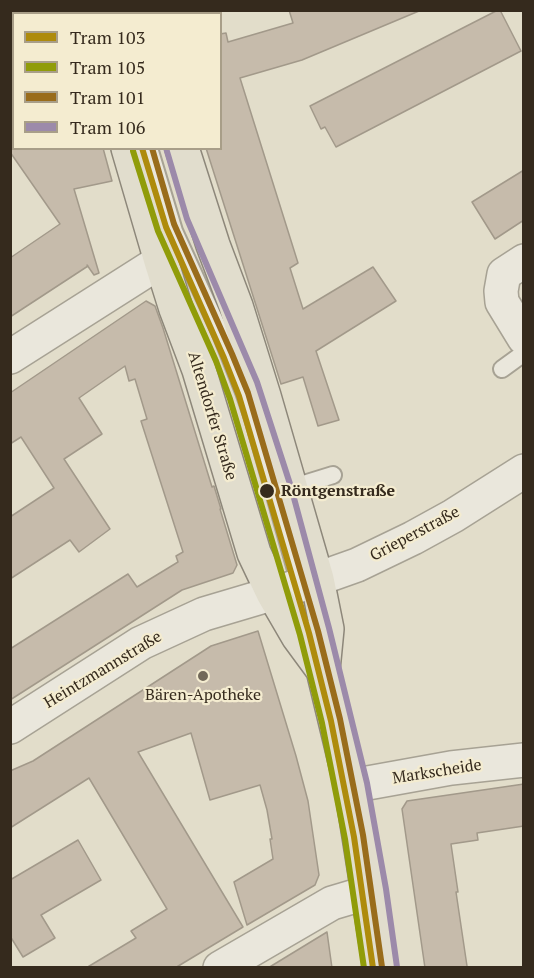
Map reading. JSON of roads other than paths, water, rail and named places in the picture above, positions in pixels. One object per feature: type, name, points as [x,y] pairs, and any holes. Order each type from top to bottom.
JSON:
[{"type":"main road","name":"Altendorfer Straße","points":[[129,150],[161,261],[199,370],[254,553],[297,586],[327,628],[323,670],[351,786],[380,968]]},
{"type":"main road","name":"Altendorfer Straße","points":[[183,150],[213,245],[236,306],[291,488],[298,636],[323,670]]},
{"type":"street","points":[[89,12],[97,10]]},
{"type":"street","points":[[10,357],[161,261]]},
{"type":"street","points":[[524,261],[504,274],[501,291],[502,302],[524,338]]},
{"type":"street","name":"Grieperstraße","points":[[297,586],[357,565],[413,538],[453,516],[524,471]]},
{"type":"street","name":"Heintzmannstraße","points":[[10,727],[141,643],[204,614],[297,586]]},
{"type":"street","name":"Markscheide","points":[[351,786],[451,768],[524,760]]},
{"type":"street","points":[[220,968],[332,903],[369,892]]},
{"type":"lane","points":[[150,150],[174,231],[221,334],[247,401],[297,586]]},
{"type":"lane","points":[[502,369],[524,353]]},
{"type":"lane","points":[[291,488],[333,475]]},
{"type":"tram line","name":"103","points":[[143,150],[166,227],[239,396],[309,633],[331,721],[354,837],[373,968]]},
{"type":"tram line","name":"101","points":[[153,150],[174,224],[248,393],[318,631],[340,719],[363,835],[382,967]]},
{"type":"tram line","name":"106","points":[[167,150],[187,219],[257,382],[291,487],[367,783],[397,967]]},
{"type":"tram line","name":"105","points":[[133,151],[158,231],[216,361],[230,399],[300,635],[322,723],[345,839],[364,968]]},
{"type":"place","name":"Röntgenstraße","points":[[267,491]]},
{"type":"place","name":"Bären-Apotheke","points":[[203,676]]}]
